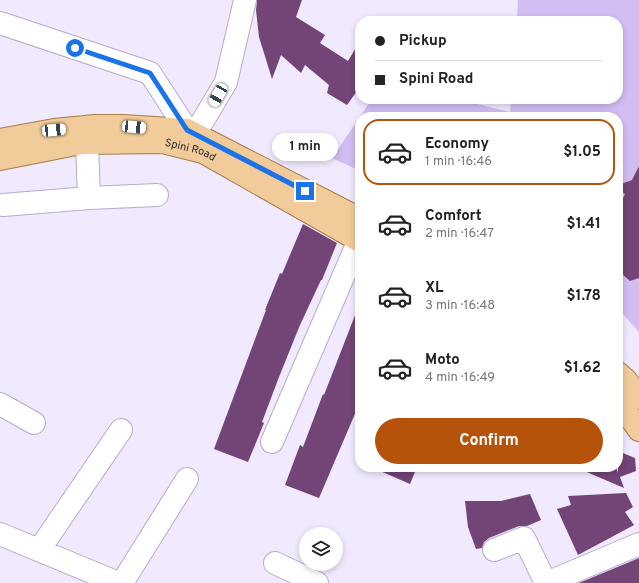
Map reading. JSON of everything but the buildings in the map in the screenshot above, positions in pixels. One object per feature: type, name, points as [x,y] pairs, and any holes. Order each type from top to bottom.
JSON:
[{"type":"main road","name":"Spini Road","points":[[0,140],[54,130],[95,126],[123,126],[191,132],[355,231]]},
{"type":"main road","name":"Spini Road","points":[[0,160],[81,143],[163,142],[203,152],[355,231]]},
{"type":"main road","points":[[623,377],[626,380],[625,403],[639,430]]},
{"type":"street","points":[[0,23],[150,73],[191,132],[226,82],[245,0]]},
{"type":"street","points":[[87,143],[89,198]]},
{"type":"street","points":[[3,205],[89,198],[157,195]]},
{"type":"street","points":[[272,442],[355,246]]},
{"type":"street","points":[[0,404],[34,423]]},
{"type":"street","points":[[39,550],[121,430]]},
{"type":"street","points":[[122,583],[187,479]]},
{"type":"street","points":[[0,534],[118,583]]},
{"type":"street","points":[[494,550],[524,538],[547,583],[639,544]]},
{"type":"street","points":[[275,563],[317,583]]},
{"type":"shaded area","points":[[518,0],[639,0],[639,332],[623,314],[623,112],[510,112],[511,104],[623,104],[623,16],[517,16]]},
{"type":"shaded area","points":[[369,104],[477,104],[510,112],[363,112]]},
{"type":"shaded area","points":[[355,124],[355,169],[332,158]]},
{"type":"route","points":[[75,48],[150,73],[187,130],[305,191]]}]
